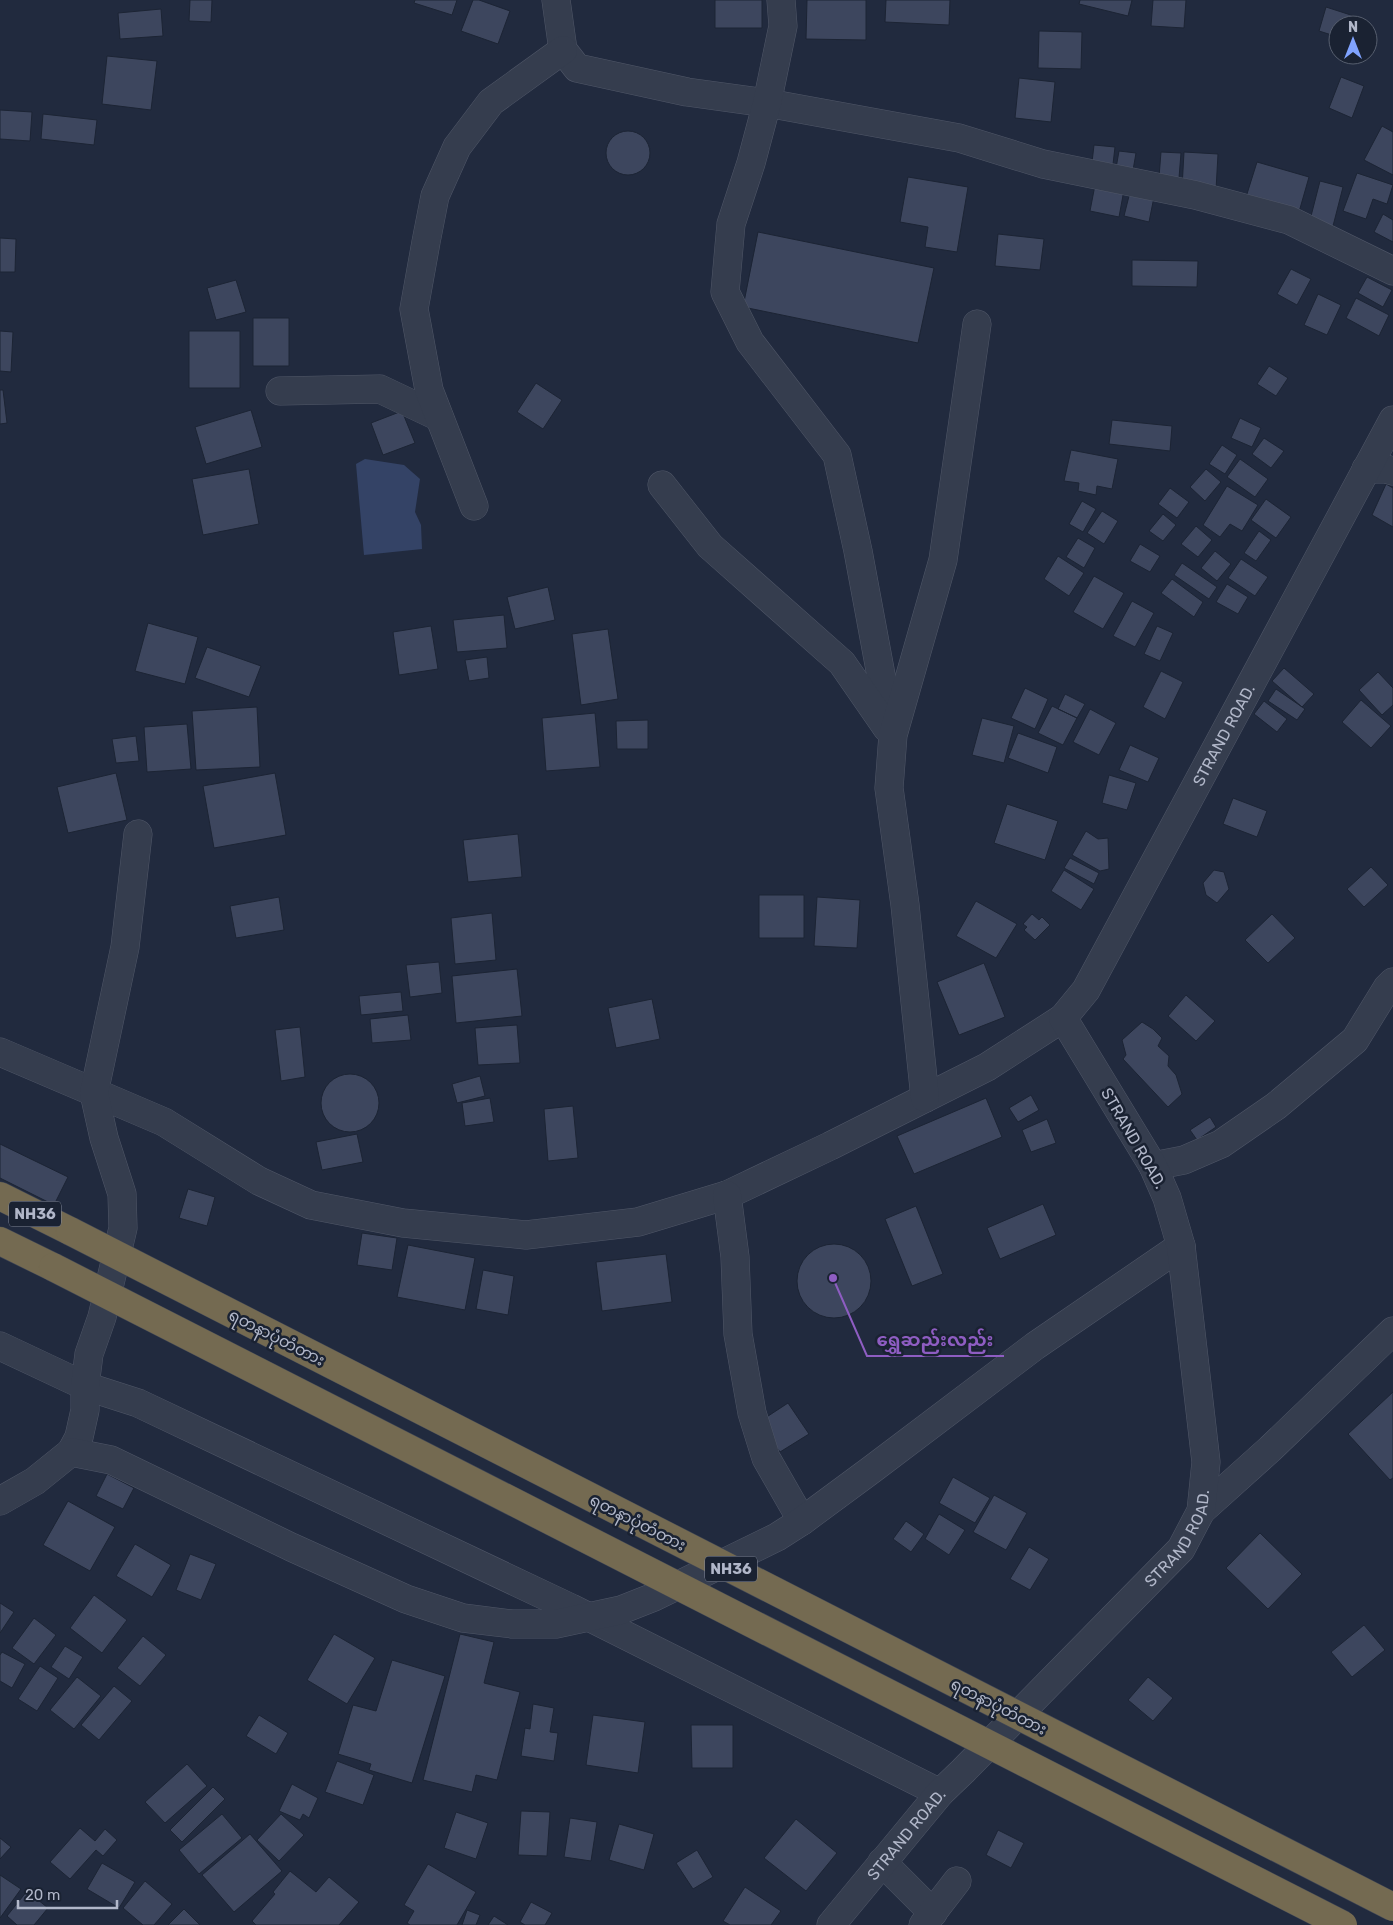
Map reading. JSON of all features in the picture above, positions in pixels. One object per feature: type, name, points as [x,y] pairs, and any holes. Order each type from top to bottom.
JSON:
[{"type":"highway","name":"ရတနာပုံတံတား","points":[[0,1196],[1393,1907]]},
{"type":"highway","name":"NH36","points":[[0,1241],[1343,1925]]},
{"type":"street","points":[[556,0],[564,50],[577,68],[687,92],[767,103],[959,138],[1042,164],[1195,195],[1289,220],[1393,271]]},
{"type":"street","points":[[781,0],[783,26],[767,103],[751,164],[731,224],[725,292],[750,342],[836,455],[858,551],[892,735],[890,788],[905,904],[924,1098]]},
{"type":"street","points":[[474,506],[429,390],[414,309],[435,196],[457,147],[491,102],[564,50]]},
{"type":"street","points":[[892,735],[943,560],[977,324]]},
{"type":"street","points":[[280,391],[380,389],[439,417]]},
{"type":"street","name":"STRAND ROAD.","points":[[830,1925],[940,1793],[1181,1549],[1201,1511],[1206,1462],[1181,1246],[1167,1198],[1153,1166],[1063,1018],[1086,990],[1380,470],[1393,420]]},
{"type":"street","points":[[662,486],[710,546],[842,663],[892,735]]},
{"type":"street","points":[[0,1501],[34,1481],[71,1452],[79,1437],[85,1410],[85,1386],[90,1354],[102,1317],[123,1228],[122,1194],[102,1130],[94,1093],[125,947],[138,834]]},
{"type":"street","points":[[1153,1166],[1184,1160],[1221,1144],[1276,1106],[1355,1040],[1387,988],[1393,982]]},
{"type":"street","points":[[0,1052],[164,1122],[259,1181],[311,1205],[403,1223],[526,1235],[638,1222],[727,1195],[987,1067],[1063,1018]]},
{"type":"street","points":[[727,1195],[735,1257],[738,1334],[752,1413],[766,1458],[802,1521]]},
{"type":"street","points":[[71,1452],[111,1460],[291,1548],[406,1599],[463,1618],[512,1624],[556,1624],[585,1616],[621,1610],[654,1597],[776,1537],[802,1521],[1035,1346],[1181,1246]]},
{"type":"street","points":[[1201,1511],[1270,1449],[1393,1331]]},
{"type":"street","points":[[0,1346],[85,1386],[138,1403],[585,1616],[940,1793]]},
{"type":"street","points":[[882,1862],[928,1919],[957,1882]]},
{"type":"water","points":[[365,459],[404,465],[420,479],[415,512],[421,525],[422,549],[364,555],[356,464]]},
{"type":"building","points":[[190,0],[212,0],[211,22],[189,21]]},
{"type":"building","points":[[415,0],[457,0],[452,15],[414,3]]},
{"type":"building","points":[[473,0],[479,0],[510,11],[498,44],[461,31]]},
{"type":"building","points":[[715,0],[762,0],[762,28],[715,28]]},
{"type":"building","points":[[807,0],[866,0],[866,40],[806,39]]},
{"type":"building","points":[[886,0],[950,0],[949,25],[885,22]]},
{"type":"building","points":[[1080,0],[1132,0],[1128,16],[1079,4]]},
{"type":"building","points":[[1153,0],[1186,0],[1184,28],[1151,26]]},
{"type":"building","points":[[1326,7],[1351,15],[1328,15],[1328,34],[1319,31]]},
{"type":"building","points":[[161,9],[163,36],[120,39],[118,13]]},
{"type":"building","points":[[1039,31],[1082,32],[1081,69],[1038,68]]},
{"type":"building","points":[[107,56],[157,61],[151,110],[102,104]]},
{"type":"building","points":[[1341,77],[1364,86],[1352,118],[1329,108]]},
{"type":"building","points":[[1019,78],[1055,82],[1051,122],[1015,118]]},
{"type":"building","points":[[0,110],[32,112],[30,141],[0,139]]},
{"type":"building","points":[[43,114],[97,120],[94,145],[41,139]]},
{"type":"building","points":[[1382,126],[1393,132],[1393,175],[1364,160]]},
{"type":"building","points":[[632,131],[644,137],[649,144],[649,162],[644,169],[637,174],[624,175],[612,169],[607,162],[606,149],[612,137],[619,132]]},
{"type":"building","points":[[1094,145],[1115,147],[1112,173],[1091,171]]},
{"type":"building","points":[[1119,151],[1136,153],[1132,176],[1115,174]]},
{"type":"building","points":[[1161,152],[1181,153],[1179,178],[1159,177]]},
{"type":"building","points":[[1184,152],[1218,154],[1216,190],[1182,188]]},
{"type":"building","points":[[1257,162],[1309,177],[1299,212],[1246,197]]},
{"type":"building","points":[[1357,173],[1393,185],[1387,204],[1373,199],[1366,219],[1343,211]]},
{"type":"building","points":[[908,177],[968,187],[957,252],[925,247],[928,227],[900,222]]},
{"type":"building","points":[[1320,181],[1343,187],[1333,226],[1310,220]]},
{"type":"building","points":[[1095,185],[1124,190],[1119,217],[1090,211]]},
{"type":"building","points":[[1130,192],[1154,197],[1149,222],[1124,216]]},
{"type":"building","points":[[1383,214],[1393,220],[1393,242],[1374,232]]},
{"type":"building","points":[[758,232],[934,268],[918,343],[743,307]]},
{"type":"building","points":[[998,234],[1044,239],[1040,270],[995,266]]},
{"type":"building","points":[[0,238],[16,239],[15,272],[0,272]]},
{"type":"building","points":[[1132,260],[1198,261],[1197,287],[1132,286]]},
{"type":"building","points":[[1291,269],[1311,279],[1297,305],[1277,294]]},
{"type":"building","points":[[1367,277],[1392,290],[1383,307],[1358,293]]},
{"type":"building","points":[[236,280],[246,312],[216,320],[207,288]]},
{"type":"building","points":[[1318,294],[1341,305],[1327,335],[1304,325]]},
{"type":"building","points":[[1356,298],[1389,315],[1379,336],[1346,318]]},
{"type":"building","points":[[253,318],[289,318],[289,366],[253,366]]},
{"type":"building","points":[[0,331],[13,332],[11,372],[0,371]]},
{"type":"building","points":[[189,331],[240,331],[240,388],[189,388]]},
{"type":"building","points":[[1269,366],[1288,378],[1276,396],[1257,384]]},
{"type":"building","points":[[536,383],[562,400],[543,429],[517,412]]},
{"type":"building","points":[[0,390],[3,390],[7,423],[0,424]]},
{"type":"building","points":[[251,410],[262,447],[206,464],[195,427]]},
{"type":"building","points":[[402,411],[415,443],[383,455],[371,423]]},
{"type":"building","points":[[1240,418],[1261,428],[1252,447],[1231,438]]},
{"type":"building","points":[[1112,420],[1172,426],[1170,451],[1109,444]]},
{"type":"building","points":[[1264,438],[1284,451],[1271,468],[1252,454]]},
{"type":"building","points":[[1222,445],[1237,455],[1225,474],[1209,464]]},
{"type":"building","points":[[1071,450],[1118,459],[1112,489],[1097,486],[1096,495],[1078,491],[1079,483],[1064,481]]},
{"type":"building","points":[[1240,459],[1268,479],[1255,497],[1227,477]]},
{"type":"building","points":[[249,469],[259,524],[203,535],[192,479]]},
{"type":"building","points":[[1206,469],[1221,482],[1205,501],[1190,487]]},
{"type":"building","points":[[1386,484],[1393,488],[1393,527],[1372,515]]},
{"type":"building","points":[[1227,486],[1258,505],[1242,531],[1230,524],[1220,537],[1203,525]]},
{"type":"building","points":[[1170,488],[1189,502],[1177,518],[1158,504]]},
{"type":"building","points":[[1266,499],[1291,517],[1276,538],[1251,520]]},
{"type":"building","points":[[1082,501],[1096,509],[1083,532],[1069,524]]},
{"type":"building","points":[[1102,511],[1118,521],[1104,544],[1087,533]]},
{"type":"building","points":[[1163,514],[1176,525],[1163,541],[1149,531]]},
{"type":"building","points":[[1196,526],[1212,540],[1198,557],[1181,544]]},
{"type":"building","points":[[1259,531],[1271,540],[1256,561],[1244,553]]},
{"type":"building","points":[[1078,538],[1095,548],[1084,568],[1066,557]]},
{"type":"building","points":[[1140,544],[1160,556],[1150,572],[1130,561]]},
{"type":"building","points":[[1215,551],[1231,564],[1217,581],[1201,568]]},
{"type":"building","points":[[1058,556],[1084,573],[1069,596],[1044,579]]},
{"type":"building","points":[[1241,559],[1268,577],[1255,596],[1228,578]]},
{"type":"building","points":[[1182,563],[1217,587],[1209,599],[1174,575]]},
{"type":"building","points":[[1094,576],[1124,593],[1103,629],[1073,612]]},
{"type":"building","points":[[1172,579],[1203,602],[1194,617],[1161,593]]},
{"type":"building","points":[[1227,584],[1248,597],[1238,614],[1216,602]]},
{"type":"building","points":[[548,587],[555,620],[515,629],[507,597]]},
{"type":"building","points":[[1132,601],[1154,613],[1135,647],[1113,636]]},
{"type":"building","points":[[504,615],[507,648],[457,652],[453,620]]},
{"type":"building","points":[[148,623],[198,637],[185,684],[135,671]]},
{"type":"building","points":[[431,626],[438,669],[399,675],[393,632]]},
{"type":"building","points":[[1157,626],[1173,633],[1160,661],[1144,654]]},
{"type":"building","points":[[608,629],[618,699],[581,705],[572,634]]},
{"type":"building","points":[[207,647],[261,666],[249,697],[195,678]]},
{"type":"building","points":[[487,657],[489,678],[469,681],[465,660]]},
{"type":"building","points":[[1284,668],[1314,694],[1302,707],[1272,681]]},
{"type":"building","points":[[1161,671],[1183,682],[1165,719],[1143,707]]},
{"type":"building","points":[[1378,672],[1393,688],[1393,705],[1382,715],[1359,690]]},
{"type":"building","points":[[1025,688],[1048,699],[1035,729],[1011,718]]},
{"type":"building","points":[[1276,689],[1305,709],[1297,720],[1268,701]]},
{"type":"building","points":[[1065,694],[1085,704],[1077,718],[1058,709]]},
{"type":"building","points":[[1361,700],[1391,726],[1371,748],[1342,722]]},
{"type":"building","points":[[1264,701],[1287,719],[1277,732],[1254,714]]},
{"type":"building","points":[[1052,706],[1077,718],[1063,745],[1038,733]]},
{"type":"building","points":[[257,707],[260,767],[196,770],[192,711]]},
{"type":"building","points":[[1090,709],[1116,723],[1099,755],[1073,742]]},
{"type":"building","points":[[595,713],[600,767],[546,771],[542,718]]},
{"type":"building","points":[[982,718],[1014,726],[1004,763],[972,755]]},
{"type":"building","points":[[648,720],[648,749],[617,749],[616,721]]},
{"type":"building","points":[[187,724],[191,769],[147,772],[144,727]]},
{"type":"building","points":[[1018,733],[1057,747],[1048,773],[1008,758]]},
{"type":"building","points":[[136,736],[139,761],[116,763],[112,739]]},
{"type":"building","points":[[1130,745],[1159,758],[1148,782],[1119,770]]},
{"type":"building","points":[[116,773],[127,820],[68,833],[57,787]]},
{"type":"building","points":[[275,773],[286,835],[214,848],[203,786]]},
{"type":"building","points":[[1109,775],[1136,783],[1127,810],[1102,803]]},
{"type":"building","points":[[1233,798],[1267,811],[1257,837],[1223,824]]},
{"type":"building","points":[[1007,804],[1058,821],[1045,860],[994,843]]},
{"type":"building","points":[[1086,831],[1098,839],[1108,838],[1109,869],[1100,871],[1072,855]]},
{"type":"building","points":[[518,834],[522,877],[468,882],[463,840]]},
{"type":"building","points":[[1070,858],[1099,873],[1094,884],[1064,868]]},
{"type":"building","points":[[1371,867],[1388,885],[1364,907],[1347,889]]},
{"type":"building","points":[[1064,870],[1094,889],[1081,910],[1051,891]]},
{"type":"building","points":[[1214,870],[1224,872],[1229,889],[1217,903],[1206,895],[1203,883]]},
{"type":"building","points":[[759,895],[804,895],[804,938],[759,938]]},
{"type":"building","points":[[279,897],[284,930],[236,938],[230,906]]},
{"type":"building","points":[[817,897],[860,900],[857,948],[814,946]]},
{"type":"building","points":[[976,901],[1017,924],[996,958],[956,936]]},
{"type":"building","points":[[492,913],[496,960],[455,964],[451,918]]},
{"type":"building","points":[[1032,914],[1039,920],[1042,917],[1050,925],[1035,940],[1024,930],[1027,927],[1023,924]]},
{"type":"building","points":[[1272,914],[1295,938],[1268,963],[1245,940]]},
{"type":"building","points":[[439,962],[442,993],[410,997],[406,965]]},
{"type":"building","points":[[984,963],[1005,1017],[959,1035],[937,982]]},
{"type":"building","points":[[517,969],[522,1016],[456,1023],[452,976]]},
{"type":"building","points":[[401,992],[403,1011],[361,1015],[359,996]]},
{"type":"building","points":[[1186,995],[1215,1021],[1196,1041],[1168,1016]]},
{"type":"building","points":[[652,999],[660,1039],[616,1048],[608,1008]]},
{"type":"building","points":[[408,1015],[411,1040],[372,1043],[370,1019]]},
{"type":"building","points":[[1142,1022],[1162,1038],[1158,1046],[1169,1056],[1168,1066],[1176,1075],[1182,1094],[1168,1107],[1123,1059],[1126,1055],[1122,1040]]},
{"type":"building","points":[[517,1025],[520,1063],[478,1065],[475,1028]]},
{"type":"building","points":[[300,1027],[305,1077],[281,1081],[275,1030]]},
{"type":"building","points":[[344,1074],[356,1074],[371,1082],[379,1097],[379,1109],[371,1124],[356,1132],[344,1132],[329,1124],[321,1109],[321,1097],[329,1082]]},
{"type":"building","points":[[480,1076],[485,1096],[457,1103],[452,1084]]},
{"type":"building","points":[[1031,1095],[1039,1110],[1018,1122],[1009,1108]]},
{"type":"building","points":[[490,1098],[494,1122],[465,1126],[462,1103]]},
{"type":"building","points":[[986,1098],[1002,1137],[914,1174],[897,1136]]},
{"type":"building","points":[[573,1106],[578,1158],[548,1161],[544,1109]]},
{"type":"building","points":[[1210,1117],[1216,1127],[1197,1140],[1190,1130]]},
{"type":"building","points":[[1047,1119],[1056,1143],[1031,1152],[1022,1130]]},
{"type":"building","points":[[357,1134],[363,1162],[322,1170],[316,1142]]},
{"type":"building","points":[[0,1144],[68,1177],[54,1205],[0,1178]]},
{"type":"building","points":[[188,1189],[215,1197],[207,1226],[179,1218]]},
{"type":"building","points":[[1043,1204],[1056,1235],[1000,1259],[987,1228]]},
{"type":"building","points":[[916,1206],[943,1274],[912,1286],[885,1219]]},
{"type":"building","points":[[362,1233],[397,1238],[392,1270],[357,1265]]},
{"type":"building","points":[[827,1244],[841,1244],[855,1250],[865,1260],[871,1274],[869,1295],[855,1312],[841,1318],[827,1318],[813,1312],[803,1302],[797,1288],[797,1274],[803,1260],[813,1250]]},
{"type":"building","points":[[408,1245],[475,1258],[465,1310],[397,1297]]},
{"type":"building","points":[[666,1254],[672,1302],[602,1311],[596,1262]]},
{"type":"building","points":[[483,1270],[514,1276],[508,1315],[476,1309]]},
{"type":"building","points":[[1393,1392],[1393,1478],[1390,1480],[1348,1434]]},
{"type":"building","points":[[788,1403],[809,1434],[780,1452],[759,1422]]},
{"type":"building","points":[[107,1474],[134,1488],[123,1509],[96,1496]]},
{"type":"building","points":[[953,1477],[990,1498],[975,1523],[939,1503]]},
{"type":"building","points":[[994,1495],[1027,1513],[1006,1550],[973,1532]]},
{"type":"building","points":[[68,1501],[115,1527],[90,1571],[43,1545]]},
{"type":"building","points":[[939,1514],[965,1530],[949,1555],[925,1539]]},
{"type":"building","points":[[906,1521],[924,1534],[911,1552],[893,1539]]},
{"type":"building","points":[[1260,1533],[1302,1574],[1268,1609],[1226,1568]]},
{"type":"building","points":[[135,1544],[171,1565],[152,1597],[116,1576]]},
{"type":"building","points":[[1029,1547],[1049,1559],[1030,1590],[1010,1579]]},
{"type":"building","points":[[190,1554],[216,1564],[201,1600],[176,1590]]},
{"type":"building","points":[[94,1595],[127,1620],[102,1653],[70,1628]]},
{"type":"building","points":[[0,1603],[14,1612],[0,1633]]},
{"type":"building","points":[[34,1618],[56,1635],[34,1664],[12,1648]]},
{"type":"building","points":[[1364,1625],[1385,1650],[1352,1677],[1331,1652]]},
{"type":"building","points":[[334,1634],[375,1658],[347,1704],[307,1680]]},
{"type":"building","points":[[460,1634],[494,1642],[484,1683],[520,1692],[497,1780],[476,1775],[472,1792],[423,1780]]},
{"type":"building","points":[[143,1636],[166,1655],[140,1686],[117,1668]]},
{"type":"building","points":[[65,1646],[83,1657],[69,1679],[51,1667]]},
{"type":"building","points":[[2,1652],[25,1664],[12,1688],[0,1681],[0,1655]]},
{"type":"building","points":[[392,1660],[445,1676],[412,1783],[369,1770],[371,1764],[338,1754],[353,1705],[376,1711]]},
{"type":"building","points":[[40,1666],[58,1678],[37,1711],[18,1699]]},
{"type":"building","points":[[77,1677],[101,1696],[74,1729],[50,1710]]},
{"type":"building","points":[[1148,1677],[1173,1698],[1153,1721],[1128,1700]]},
{"type":"building","points":[[114,1686],[132,1701],[99,1740],[81,1725]]},
{"type":"building","points":[[533,1704],[554,1708],[550,1732],[558,1733],[554,1761],[521,1756],[525,1728],[530,1729]]},
{"type":"building","points":[[259,1715],[288,1733],[276,1754],[246,1736]]},
{"type":"building","points":[[593,1715],[645,1722],[638,1773],[586,1765]]},
{"type":"building","points":[[691,1725],[733,1725],[733,1768],[692,1768]]},
{"type":"building","points":[[337,1761],[374,1775],[363,1805],[325,1792]]},
{"type":"building","points":[[187,1764],[207,1786],[165,1823],[145,1802]]},
{"type":"building","points":[[292,1784],[318,1798],[309,1818],[303,1814],[300,1820],[279,1811]]},
{"type":"building","points":[[213,1787],[225,1799],[182,1842],[170,1830]]},
{"type":"building","points":[[521,1811],[550,1812],[547,1856],[518,1855]]},
{"type":"building","points":[[456,1812],[488,1823],[476,1859],[444,1848]]},
{"type":"building","points":[[222,1814],[242,1838],[199,1874],[179,1850]]},
{"type":"building","points":[[281,1814],[304,1835],[279,1861],[257,1840]]},
{"type":"building","points":[[570,1818],[597,1822],[591,1861],[564,1857]]},
{"type":"building","points":[[796,1819],[837,1853],[806,1891],[764,1858]]},
{"type":"building","points":[[619,1824],[654,1834],[644,1870],[609,1860]]},
{"type":"building","points":[[80,1828],[95,1841],[105,1829],[117,1840],[103,1856],[96,1850],[70,1879],[50,1862]]},
{"type":"building","points":[[998,1830],[1024,1843],[1011,1868],[986,1855]]},
{"type":"building","points":[[250,1834],[282,1871],[234,1912],[202,1875]]},
{"type":"building","points":[[0,1838],[11,1847],[0,1859]]},
{"type":"building","points":[[697,1850],[713,1877],[693,1889],[676,1863]]},
{"type":"building","points":[[102,1863],[135,1882],[119,1908],[87,1889]]},
{"type":"building","points":[[428,1864],[476,1892],[457,1925],[410,1925],[407,1923],[414,1911],[404,1905]]},
{"type":"building","points":[[290,1871],[316,1892],[329,1877],[359,1902],[339,1925],[256,1925],[252,1921],[275,1894],[273,1892]]},
{"type":"building","points":[[0,1875],[21,1889],[0,1918]]},
{"type":"building","points":[[145,1881],[172,1904],[154,1925],[143,1925],[123,1908]]},
{"type":"building","points":[[745,1887],[781,1911],[771,1925],[730,1925],[723,1921]]},
{"type":"building","points":[[27,1891],[48,1908],[34,1925],[17,1925],[7,1916]]},
{"type":"building","points":[[531,1902],[552,1913],[545,1925],[525,1925],[520,1922]]},
{"type":"building","points":[[184,1909],[200,1925],[168,1925]]},
{"type":"building","points":[[467,1910],[480,1915],[476,1925],[462,1925]]},
{"type":"building","points":[[494,1916],[508,1925],[488,1925]]},
{"type":"place","name":"ရွှေဆည်းလည်း","points":[[833,1278]]}]
